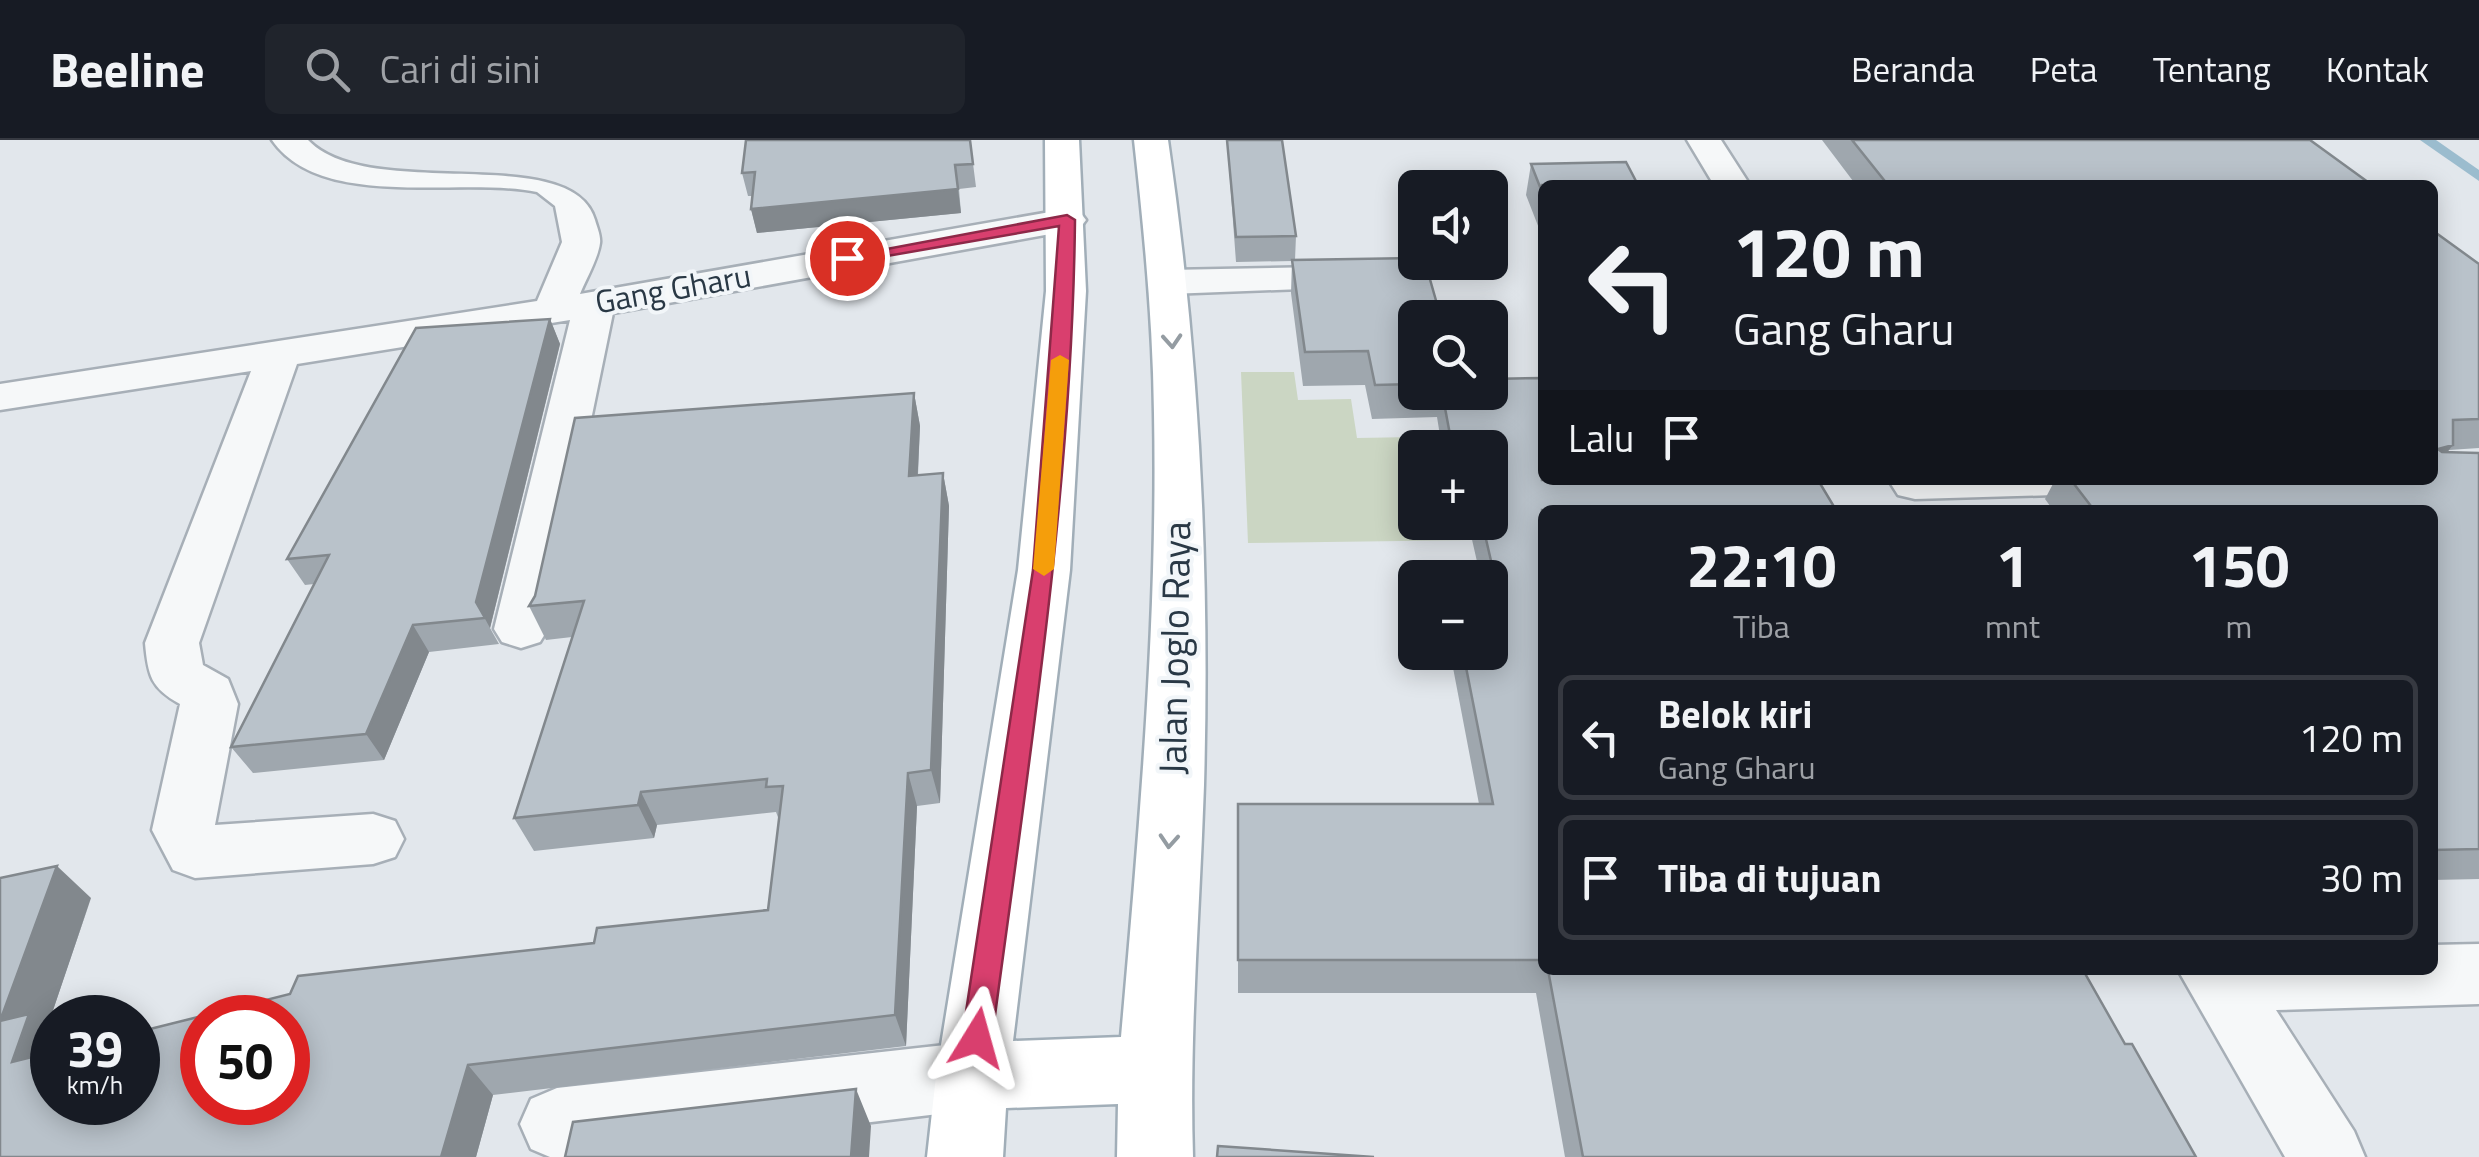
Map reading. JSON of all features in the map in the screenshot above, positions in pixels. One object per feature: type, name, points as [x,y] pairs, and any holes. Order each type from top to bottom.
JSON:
[{"type":"main road","points":[[965,1157],[972,1076],[1044,570],[1066,291],[1062,140]]},
{"type":"main road","name":"Jalan Joglo Raya","points":[[1151,140],[1168,282],[1177,434],[1174,762],[1154,1069],[1155,1157]]},
{"type":"main road","points":[[972,1076],[1154,1069]]},
{"type":"street","points":[[289,140],[310,160],[353,170],[393,176],[512,177],[549,184],[572,202],[581,242],[574,307],[521,629]]},
{"type":"street","points":[[1704,140],[1729,180]]},
{"type":"street","name":"Gang Gharu","points":[[0,397],[574,307],[1067,220]]},
{"type":"street","points":[[1168,282],[1395,277]]},
{"type":"street","points":[[278,356],[172,644],[176,676],[208,694],[209,704],[183,830],[195,852],[373,838]]},
{"type":"street","points":[[1920,491],[1993,485]]},
{"type":"street","points":[[2438,974],[2479,974]]},
{"type":"street","points":[[2216,976],[2348,975]]},
{"type":"street","points":[[2216,976],[2327,1157]]},
{"type":"street","points":[[558,1124],[972,1076]]},
{"type":"green space","points":[[1241,372],[1294,372],[1298,400],[1351,399],[1357,438],[1398,437],[1398,540],[1477,540],[1248,543]]},
{"type":"building","points":[[746,140],[970,140],[973,164],[955,165],[958,189],[751,209],[755,172],[742,173]]},
{"type":"building","points":[[1227,140],[1282,140],[1296,236],[1236,237]]},
{"type":"building","points":[[1852,140],[2310,140],[2365,180],[1884,180]]},
{"type":"building","points":[[1626,162],[1635,180],[1538,182],[1531,164]]},
{"type":"building","points":[[2438,234],[2479,264],[2479,419],[2453,420],[2453,445],[2438,449]]},
{"type":"building","points":[[1398,258],[1398,280],[1430,280],[1436,300],[1398,300],[1398,384],[1375,385],[1368,351],[1305,352],[1292,260]]},
{"type":"building","points":[[550,319],[476,602],[485,618],[413,625],[366,734],[231,747],[329,555],[287,559],[416,328]]},
{"type":"building","points":[[1538,378],[1538,485],[1821,485],[1833,505],[1538,505],[1538,960],[1238,960],[1238,804],[1493,804],[1467,670],[1508,670],[1508,560],[1491,560],[1486,540],[1508,540],[1508,430],[1449,430],[1445,410],[1508,410],[1508,379]]},
{"type":"building","points":[[914,393],[909,476],[943,473],[931,770],[908,773],[895,1015],[468,1065],[441,1157],[0,1157],[0,1021],[29,1014],[12,1062],[30,1058],[30,1125],[160,1125],[160,1026],[180,1022],[180,1125],[310,1125],[310,995],[286,995],[298,976],[594,943],[597,928],[768,910],[783,786],[766,787],[767,779],[641,792],[638,805],[514,818],[584,601],[529,606],[535,596],[575,418]]},
{"type":"building","points":[[2438,449],[2479,453],[2479,849],[2438,850],[2438,505],[2090,505],[2075,485],[2438,485]]},
{"type":"building","points":[[57,866],[0,1021],[0,878]]},
{"type":"building","points":[[1549,975],[2086,975],[2125,1044],[2132,1044],[2196,1157],[1583,1157]]},
{"type":"building","points":[[856,1089],[851,1157],[565,1157],[573,1122]]},
{"type":"building","points":[[1218,1146],[1374,1157],[1217,1157]]},
{"type":"waterway","points":[[2427,140],[2479,177]]},
{"type":"slow traffic","points":[[1044,569],[1060,360]]},
{"type":"route","points":[[847,258],[1067,220],[1066,291],[1044,570],[977,1038]]}]
